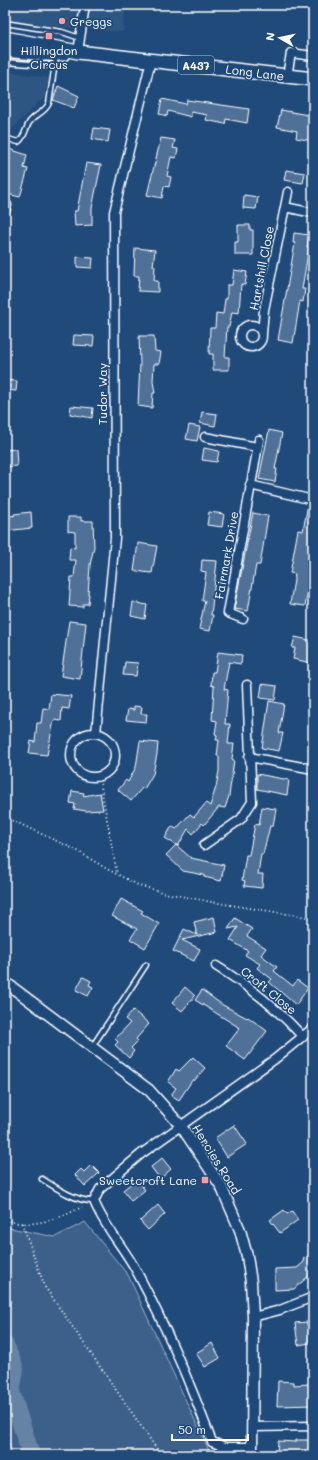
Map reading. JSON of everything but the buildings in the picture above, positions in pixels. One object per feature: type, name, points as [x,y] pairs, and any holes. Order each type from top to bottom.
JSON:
[{"type":"main road","name":"Long Lane","points":[[5,38],[55,55]]},
{"type":"main road","name":"Long Lane","points":[[5,50],[55,55],[78,52],[313,79]]},
{"type":"street","points":[[78,52],[86,5]]},
{"type":"street","points":[[287,76],[290,54],[313,56]]},
{"type":"street","name":"Tudor Way","points":[[96,733],[115,538],[114,212],[151,60]]},
{"type":"street","name":"Hartshill Close","points":[[262,334],[264,310],[288,192]]},
{"type":"street","points":[[5,205],[7,205],[5,211]]},
{"type":"street","points":[[284,207],[313,213]]},
{"type":"street","name":"Fairmark Drive","points":[[205,437],[258,444],[228,613],[243,619]]},
{"type":"street","points":[[250,485],[313,500]]},
{"type":"street","points":[[204,845],[241,819],[252,802],[247,685]]},
{"type":"street","points":[[89,733],[96,733],[104,735],[110,740],[115,752],[113,765],[108,771],[99,776],[88,776],[77,770],[72,763],[71,756],[73,746],[77,739],[89,733]]},
{"type":"street","points":[[249,757],[313,768]]},
{"type":"street","name":"Croft Close","points":[[216,966],[242,982],[282,1014],[303,1037]]},
{"type":"street","name":"Hercies Road","points":[[5,982],[149,1090],[181,1126],[221,1186],[232,1208],[247,1256],[251,1282],[253,1317],[252,1451]]},
{"type":"street","points":[[252,1451],[224,1447],[212,1442],[194,1394],[138,1273],[116,1241],[94,1200],[100,1188],[115,1174],[162,1138],[181,1126],[303,1037],[313,1028]]},
{"type":"street","points":[[253,1317],[280,1310],[313,1297]]},
{"type":"street","points":[[253,1427],[313,1426]]},
{"type":"lane","points":[[5,23],[62,32],[80,38]]},
{"type":"lane","points":[[5,62],[55,55],[49,103],[46,110],[30,122],[22,139],[18,142],[5,138]]},
{"type":"lane","points":[[92,1047],[146,965]]},
{"type":"lane","points":[[42,1179],[55,1188],[81,1199],[87,1201],[94,1200]]},
{"type":"path","points":[[99,776],[117,874]]},
{"type":"path","points":[[5,817],[76,850],[138,885],[165,893],[313,918]]},
{"type":"path","points":[[5,1220],[22,1224],[42,1223],[58,1218],[94,1200]]},
{"type":"path","points":[[22,1224],[45,1287],[161,1455]]},
{"type":"shaded area","points":[[5,5],[126,5],[123,32],[5,22]]},
{"type":"shaded area","points":[[5,71],[49,78],[44,97],[10,131],[5,130]]},
{"type":"shaded area","points":[[85,1222],[128,1275],[211,1455],[13,1455],[5,1431],[5,1227],[55,1237]]},
{"type":"waterway","points":[[5,1345],[15,1369],[11,1392],[31,1455]]},
{"type":"place","name":"Greggs","points":[[62,21]]},
{"type":"place","name":"Hillingdon Circus","points":[[49,36]]},
{"type":"place","name":"Sweetcroft Lane","points":[[205,1180]]}]
